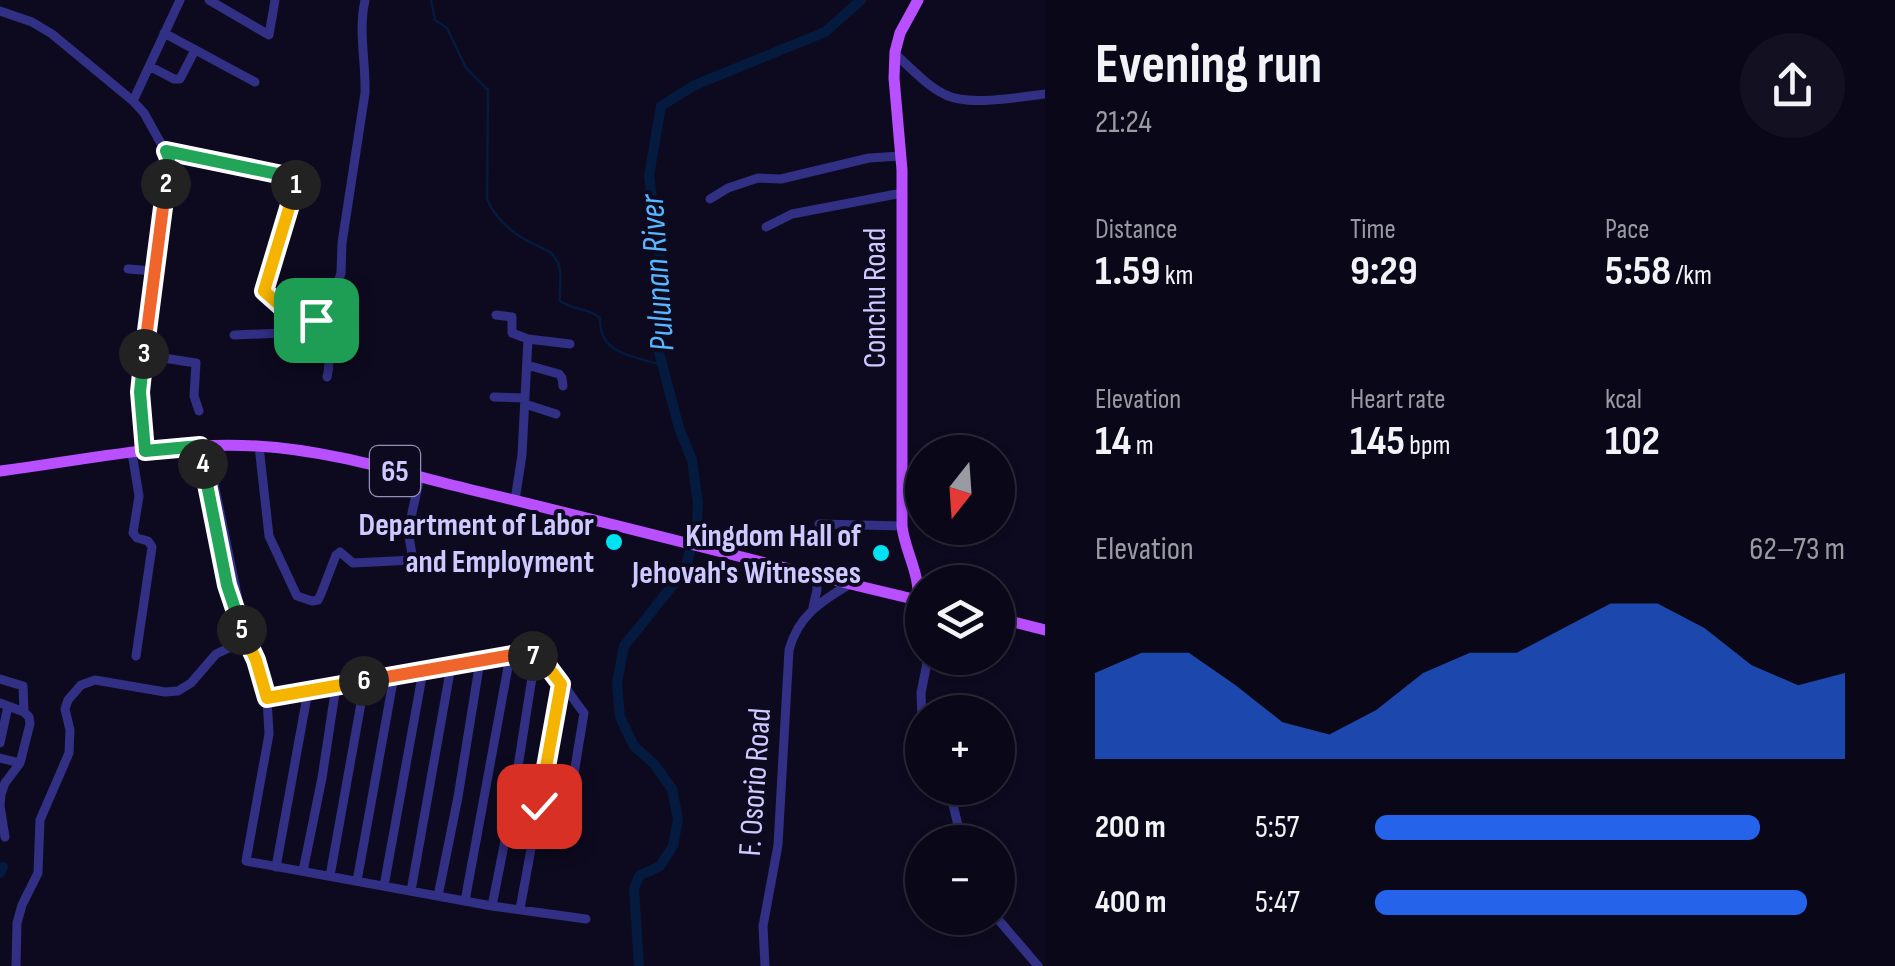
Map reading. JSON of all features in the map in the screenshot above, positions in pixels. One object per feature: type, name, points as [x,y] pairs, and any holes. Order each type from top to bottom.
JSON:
[{"type":"main road","name":"Conchu Road","points":[[912,565],[902,526],[902,193],[894,78],[900,33],[918,0]]},
{"type":"main road","name":"65","points":[[0,472],[133,453],[203,446],[259,446],[324,455],[420,477],[905,597]]},
{"type":"main road","points":[[1015,622],[1045,630]]},
{"type":"street","points":[[134,101],[180,0]]},
{"type":"street","points":[[209,0],[269,35],[275,0]]},
{"type":"street","points":[[328,339],[341,272],[364,92],[360,20],[365,0]]},
{"type":"street","points":[[0,11],[52,34],[134,101],[169,158],[133,453],[139,496],[133,533],[148,541],[152,548],[136,656]]},
{"type":"street","points":[[164,33],[256,82]]},
{"type":"street","points":[[149,66],[180,79],[195,50]]},
{"type":"street","points":[[895,54],[947,97],[1007,99],[1045,94]]},
{"type":"street","points":[[166,151],[296,180],[264,288],[282,307],[325,326],[329,364],[326,377]]},
{"type":"street","points":[[710,199],[758,178],[780,179],[869,158],[901,156]]},
{"type":"street","points":[[766,227],[792,214],[902,193]]},
{"type":"street","points":[[128,269],[154,271]]},
{"type":"street","points":[[282,307],[286,354]]},
{"type":"street","points":[[496,315],[512,318],[512,333],[528,340],[570,344]]},
{"type":"street","points":[[234,334],[282,333]]},
{"type":"street","points":[[309,354],[309,344],[328,339]]},
{"type":"street","points":[[515,500],[522,455],[528,340]]},
{"type":"street","points":[[144,354],[196,363],[194,396],[198,411]]},
{"type":"street","points":[[527,366],[560,375],[562,386]]},
{"type":"street","points":[[494,397],[525,401],[556,414]]},
{"type":"street","points":[[203,446],[239,604],[237,613],[267,698],[269,734],[246,861],[586,919]]},
{"type":"street","points":[[259,446],[266,525],[272,547],[297,596],[312,602],[318,600],[340,552],[353,563],[413,560],[408,532],[420,477]]},
{"type":"street","points":[[819,524],[902,526]]},
{"type":"street","name":"F. Osorio Road","points":[[813,608],[816,576]]},
{"type":"street","name":"F. Osorio Road","points":[[765,966],[763,926],[778,845],[788,650],[796,629],[813,608],[850,584]]},
{"type":"street","points":[[16,966],[22,904],[38,872],[40,820],[69,753],[70,730],[65,710],[68,700],[81,686],[95,680],[178,691],[191,683],[216,654],[246,640]]},
{"type":"street","points":[[267,698],[510,656],[536,655],[584,713],[568,810],[539,806]]},
{"type":"street","points":[[492,906],[536,655]]},
{"type":"street","points":[[465,901],[510,656]]},
{"type":"street","points":[[438,896],[480,661]]},
{"type":"street","points":[[411,891],[451,666]]},
{"type":"street","points":[[384,886],[422,671]]},
{"type":"street","points":[[357,881],[394,676]]},
{"type":"street","points":[[0,679],[23,686],[24,712]]},
{"type":"street","points":[[330,876],[366,681]]},
{"type":"street","points":[[520,909],[561,684]]},
{"type":"street","points":[[303,871],[336,686]]},
{"type":"street","points":[[276,866],[308,691]]},
{"type":"street","points":[[0,744],[4,705],[24,712],[30,724],[20,763],[3,782],[2,840]]},
{"type":"street","points":[[0,758],[20,763]]},
{"type":"street","points":[[1012,935],[1038,966]]},
{"type":"waterway","points":[[431,0],[435,20],[447,28],[466,68],[488,90],[487,199],[495,213],[511,230],[555,257],[560,270],[560,301],[600,318],[605,340],[612,347],[662,365]]},
{"type":"waterway","name":"Pulunan River","points":[[639,966],[634,889],[639,876],[660,866],[673,846],[678,819],[672,789],[654,764],[634,746],[620,717],[617,683],[624,646],[685,570],[698,504],[692,460],[679,428],[659,352],[664,292],[649,176],[661,106],[695,85],[825,32],[861,0]]},
{"type":"waterway","points":[[0,873],[3,867]]},
{"type":"place","name":"Department of Labor and Employment","points":[[614,542]]},
{"type":"place","name":"Kingdom Hall of Jehovah's Witnesses","points":[[881,553]]},
{"type":"route","points":[[316,320],[282,307],[264,291],[296,180],[166,151],[169,158],[140,392],[145,451],[200,446],[232,606],[256,660],[267,698],[518,654],[531,655],[546,664],[561,684],[539,806]]}]
